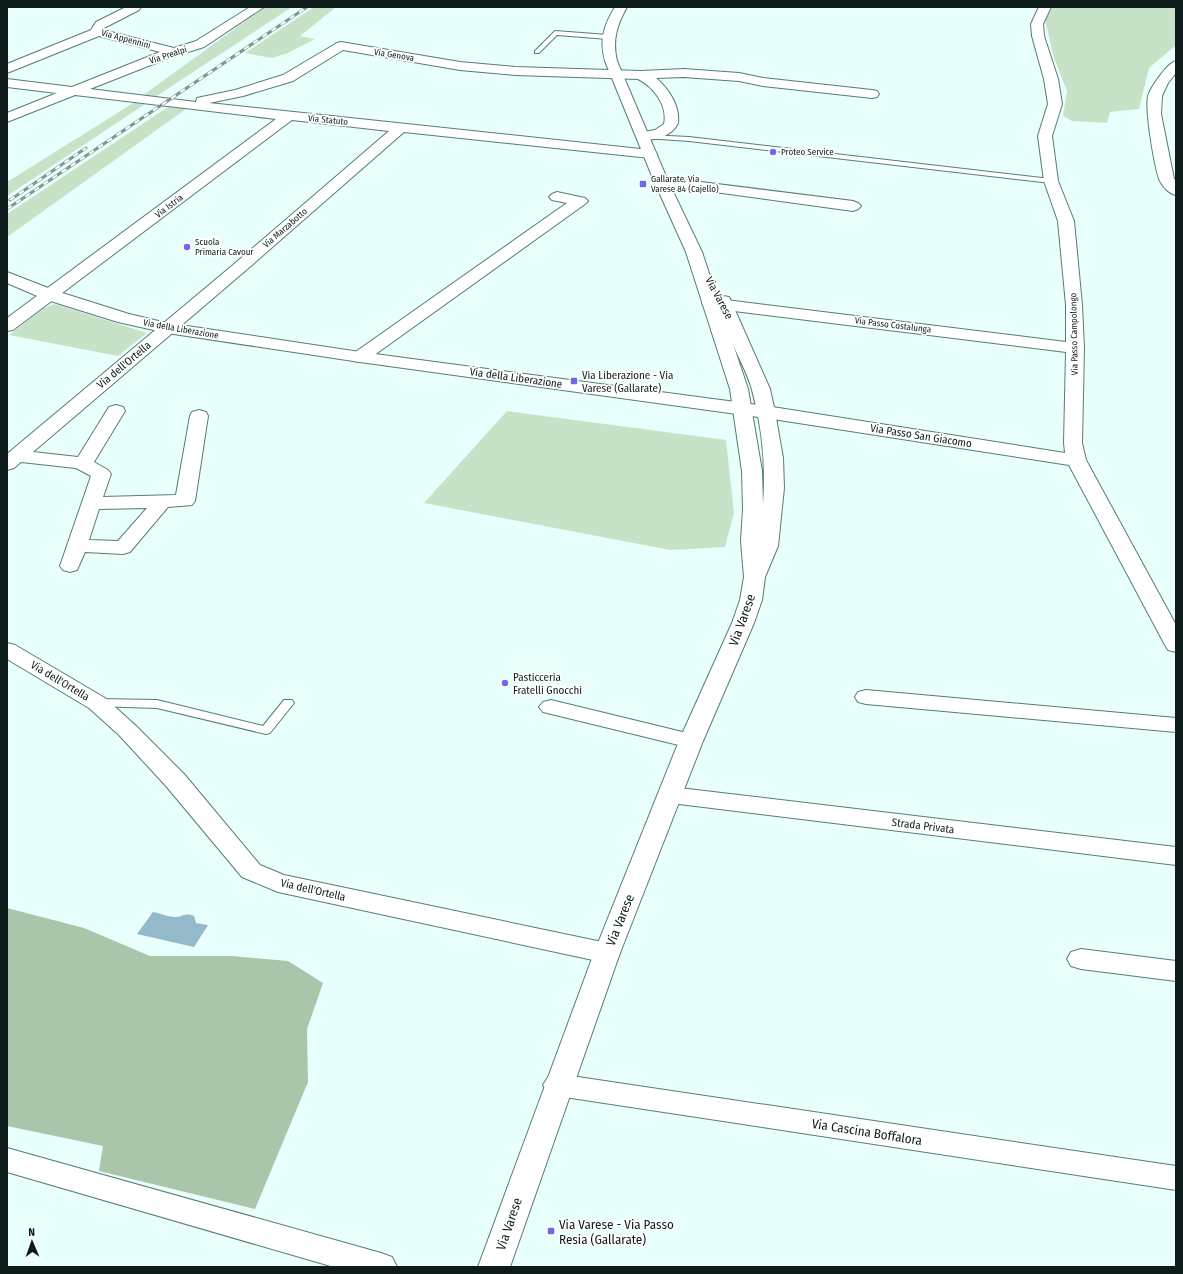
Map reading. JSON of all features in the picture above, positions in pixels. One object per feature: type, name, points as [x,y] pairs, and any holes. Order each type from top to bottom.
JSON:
[{"type":"main road","name":"Via Appennini","points":[[135,7],[100,25],[97,29],[98,32],[176,52]]},
{"type":"main road","name":"Via Prealpi","points":[[7,118],[160,56],[200,44],[258,7]]},
{"type":"main road","name":"Via Varese","points":[[494,1267],[607,952],[671,796],[691,741],[743,623],[751,600],[755,577],[768,546],[771,527],[774,488],[773,458],[761,389],[717,303],[661,181],[615,73],[609,54],[608,37],[610,27],[621,7]]},
{"type":"main road","name":"Via Passo Campolongo","points":[[1045,7],[1037,24],[1038,36],[1051,79],[1055,104],[1045,136],[1051,181],[1061,206],[1067,230],[1074,305],[1075,348],[1072,443],[1076,460],[1176,644]]},
{"type":"main road","points":[[7,70],[98,32]]},
{"type":"main road","name":"Via Genova","points":[[185,105],[238,93],[288,78],[341,46],[460,66],[515,71],[641,75],[684,73],[731,77],[872,94]]},
{"type":"main road","points":[[1176,65],[1162,82],[1155,96],[1154,114],[1167,180],[1176,192]]},
{"type":"main road","points":[[641,75],[653,83],[665,96],[669,103],[672,119],[669,128],[665,131],[643,136]]},
{"type":"main road","name":"Via Statuto","points":[[7,83],[185,105],[650,154]]},
{"type":"main road","name":"Via Istria","points":[[7,326],[289,116]]},
{"type":"main road","name":"Via Marzabotto","points":[[168,328],[402,127]]},
{"type":"main road","points":[[661,181],[853,206]]},
{"type":"main road","points":[[360,357],[580,201],[557,197]]},
{"type":"main road","name":"Via della Liberazione","points":[[7,277],[50,295],[124,318],[168,328],[360,357],[766,412]]},
{"type":"main road","name":"Via Varese","points":[[717,303],[743,409],[752,470],[753,509],[750,541],[755,577]]},
{"type":"main road","name":"Via Passo Costalunga","points":[[717,303],[1075,348]]},
{"type":"main road","name":"Via dell'Ortella","points":[[12,460],[168,328]]},
{"type":"main road","points":[[83,463],[116,411]]},
{"type":"main road","name":"Via Passo San Giacomo","points":[[766,412],[1076,460]]},
{"type":"main road","points":[[91,502],[185,501],[199,416]]},
{"type":"main road","points":[[12,460],[83,463],[101,474],[70,566]]},
{"type":"main road","points":[[77,545],[123,548],[163,501]]},
{"type":"main road","name":"Via dell'Ortella","points":[[7,650],[97,704],[127,730],[175,780],[251,871],[278,883],[607,952]]},
{"type":"main road","points":[[866,697],[1176,725]]},
{"type":"main road","points":[[551,707],[691,741]]},
{"type":"main road","name":"Strada Privata","points":[[671,796],[1176,856]]},
{"type":"main road","points":[[1080,959],[1176,971]]},
{"type":"main road","name":"Via Cascina Boffalora","points":[[558,1086],[1176,1178]]},
{"type":"main road","points":[[7,1160],[381,1267]]},
{"type":"lane","points":[[537,52],[555,33],[608,37]]},
{"type":"lane","points":[[643,136],[689,139],[1051,181]]},
{"type":"lane","points":[[97,704],[157,704],[266,730],[288,703]]},
{"type":"green space","points":[[265,7],[292,7],[155,97],[142,96]]},
{"type":"green space","points":[[314,7],[336,7],[300,36],[315,39],[288,53],[272,58],[245,53]]},
{"type":"green space","points":[[1053,7],[1176,7],[1176,45],[1149,68],[1139,109],[1110,112],[1107,123],[1072,121],[1063,116],[1067,91],[1054,58],[1045,20]]},
{"type":"green space","points":[[135,102],[145,104],[7,196],[7,182]]},
{"type":"green space","points":[[168,107],[186,109],[7,237],[7,214]]},
{"type":"green space","points":[[55,304],[147,333],[118,356],[9,335],[44,308]]},
{"type":"green space","points":[[507,411],[726,440],[734,513],[725,547],[670,550],[424,503]]},
{"type":"green space","points":[[7,908],[84,928],[150,956],[232,956],[288,961],[323,983],[307,1029],[308,1082],[255,1209],[99,1171],[103,1146],[7,1126]]},
{"type":"water","points":[[153,912],[172,917],[191,915],[194,916],[196,923],[208,925],[194,947],[137,934]]},
{"type":"railway","points":[[7,209],[307,7]]},
{"type":"railway","points":[[10,200],[86,148]]},
{"type":"place","name":"Proteo Service","points":[[773,152]]},
{"type":"place","name":"Gallarate, Via Varese 84 (Cajello)","points":[[643,184]]},
{"type":"place","name":"Scuola Primaria Cavour","points":[[187,247]]},
{"type":"place","name":"Via Liberazione - Via Varese (Gallarate)","points":[[574,381]]},
{"type":"place","name":"Pasticceria Fratelli Gnocchi","points":[[505,683]]},
{"type":"place","name":"Via Varese - Via Passo Resia (Gallarate)","points":[[551,1231]]}]
